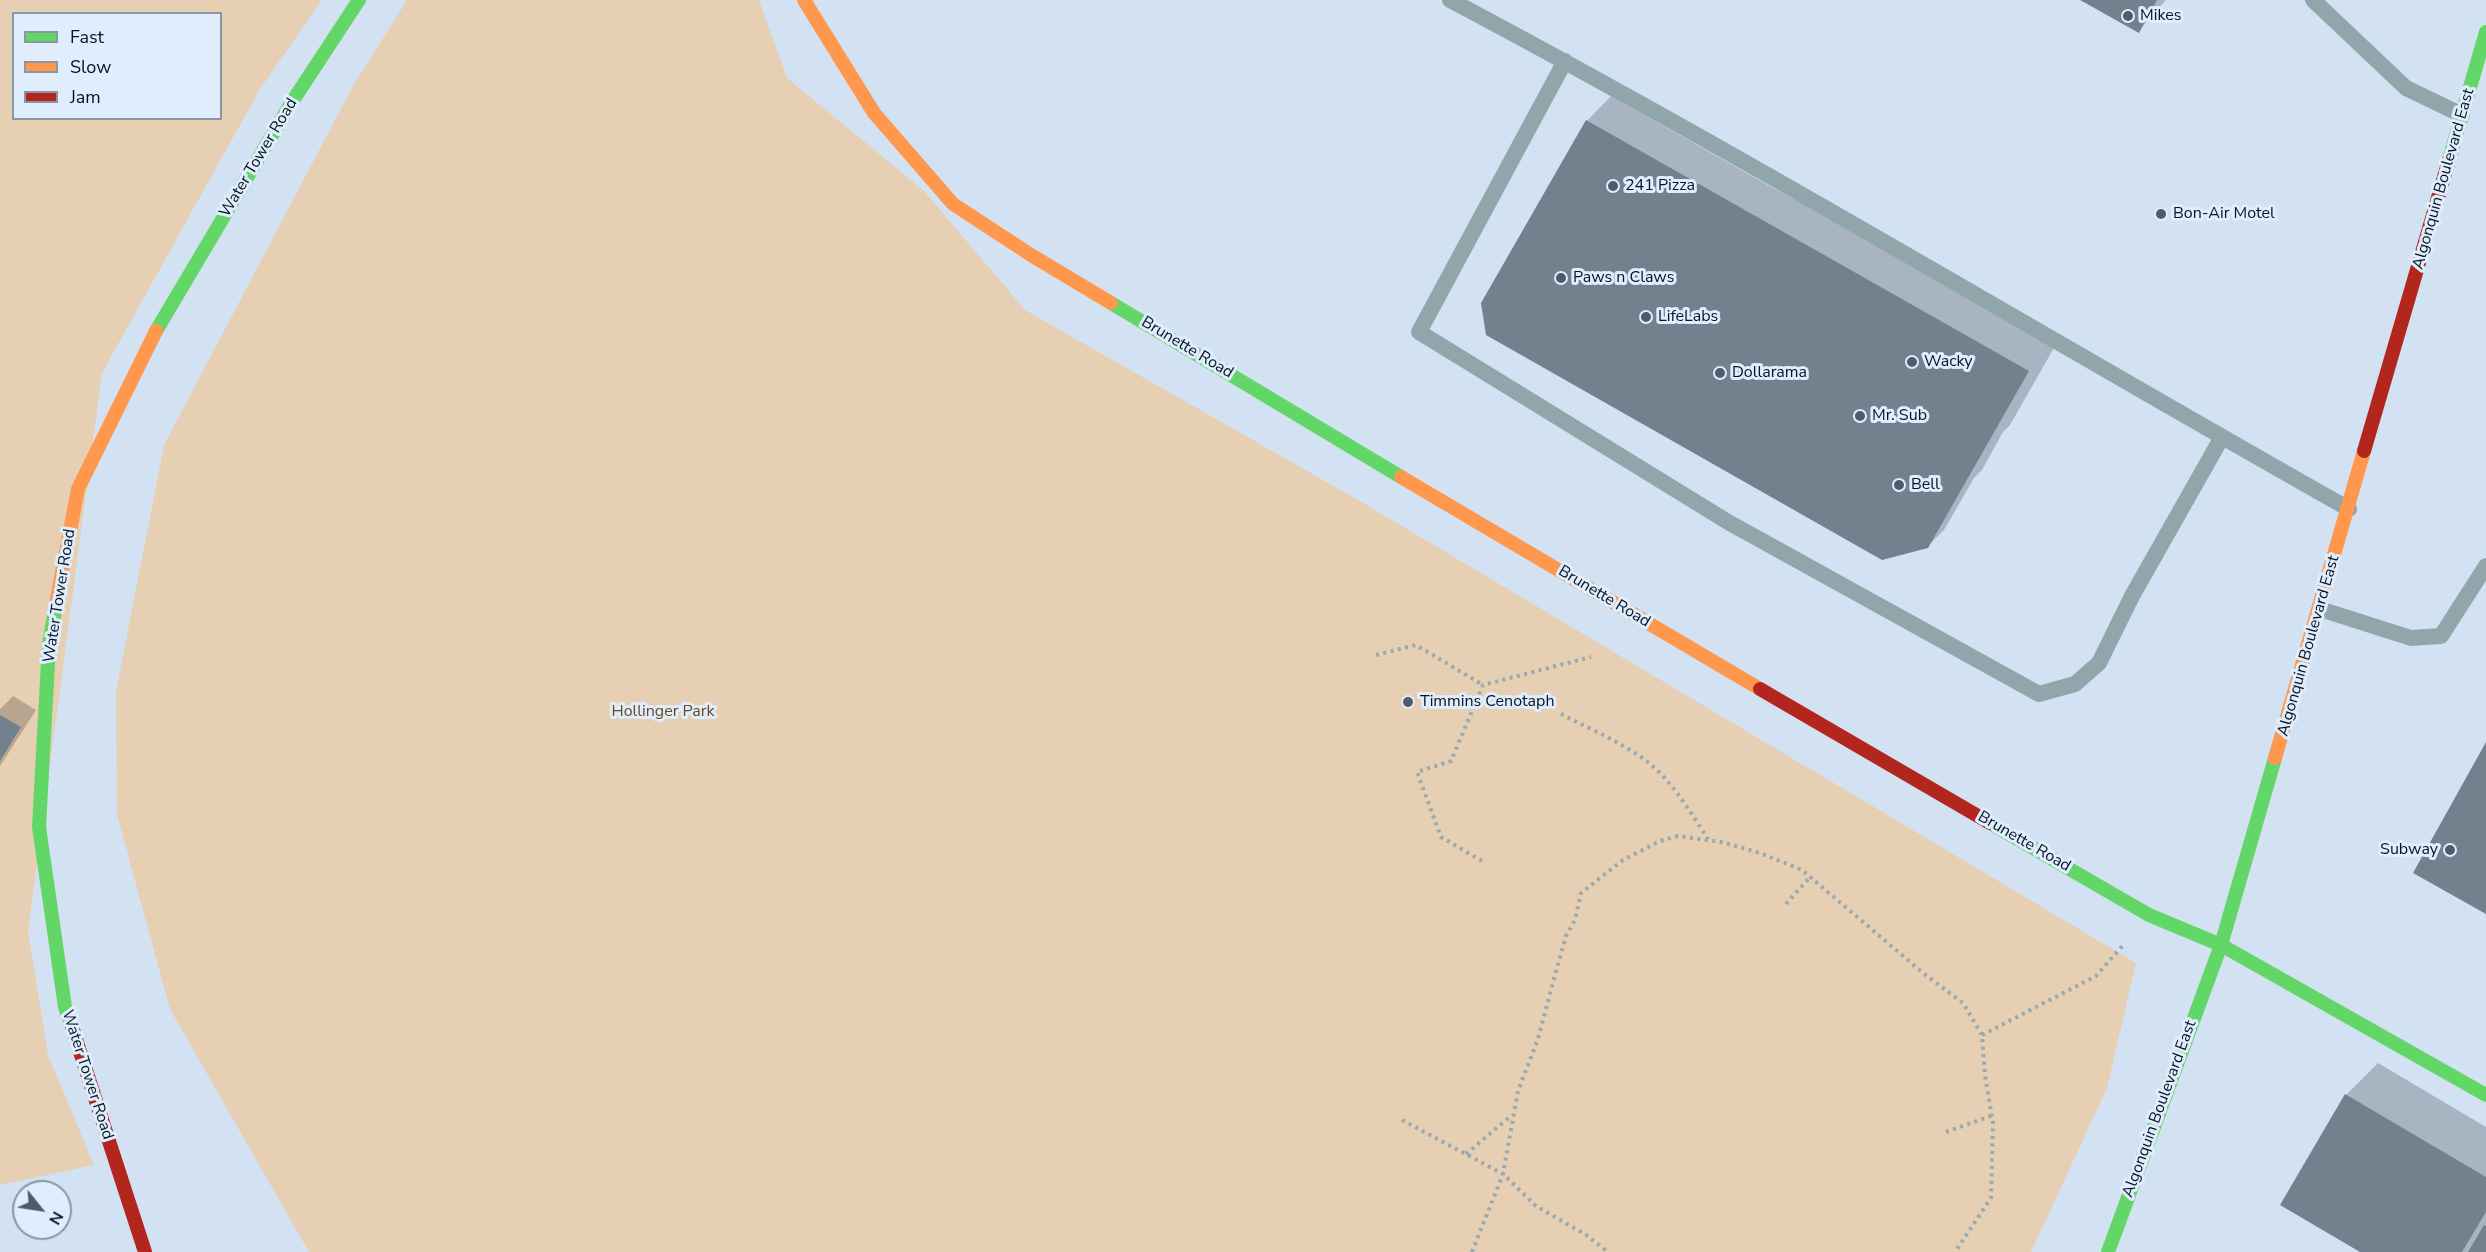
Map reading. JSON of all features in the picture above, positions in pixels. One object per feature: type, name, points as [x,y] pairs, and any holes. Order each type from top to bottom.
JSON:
[{"type":"street","name":"Water Tower Road","points":[[145,1252],[65,1007],[39,827],[50,644],[78,489],[147,347],[290,105],[358,0]]},
{"type":"street","name":"Brunette Road","points":[[804,0],[874,113],[953,204],[1031,255],[1607,600],[2149,915],[2221,945],[2486,1095]]},
{"type":"street","name":"Algonquin Boulevard East","points":[[2108,1252],[2221,945],[2486,32]]},
{"type":"lane","points":[[1450,0],[1566,61],[1894,246],[2349,509]]},
{"type":"lane","points":[[2313,0],[2406,88],[2462,115]]},
{"type":"lane","points":[[1566,61],[1419,332],[1728,522],[2039,694],[2075,684],[2100,663],[2132,596],[2222,437]]},
{"type":"lane","points":[[2320,609],[2410,638],[2441,636],[2486,566]]},
{"type":"path","points":[[1376,655],[1416,645],[1482,685],[1591,657]]},
{"type":"path","points":[[1482,685],[1451,761],[1417,772],[1441,837],[1482,861]]},
{"type":"path","points":[[1561,714],[1639,756],[1659,772],[1682,800],[1709,840]]},
{"type":"path","points":[[1472,1252],[1503,1174],[1518,1091],[1545,1015],[1566,936],[1575,920],[1581,893],[1623,860],[1678,836],[1709,840],[1760,853],[1802,870],[1963,1004],[1982,1035],[1991,1116],[1991,1198],[1955,1252]]},
{"type":"path","points":[[1786,904],[1810,877]]},
{"type":"path","points":[[1982,1035],[2096,976],[2149,915]]},
{"type":"path","points":[[1466,1154],[1513,1114]]},
{"type":"path","points":[[1946,1132],[1991,1116]]},
{"type":"path","points":[[1402,1120],[1503,1174],[1536,1206],[1586,1235],[1608,1252]]},
{"type":"green space","points":[[0,0],[322,0],[260,89],[102,373],[28,931],[48,1055],[94,1165],[24,1180],[12,1180],[12,1182],[0,1185]]},
{"type":"green space","name":"Hollinger Park","points":[[407,0],[759,0],[787,78],[924,191],[1025,310],[1365,504],[2136,963],[2107,1088],[2031,1252],[309,1252],[170,1009],[117,815],[116,692],[164,445],[353,86]]},
{"type":"building","name":"Mikes","points":[[2080,0],[2157,0],[2139,33]]},
{"type":"building","points":[[1586,120],[2029,371],[1928,548],[1882,560],[1486,335],[1481,303]]},
{"type":"building","points":[[0,715],[21,727],[0,761]]},
{"type":"building","points":[[2486,742],[2486,914],[2413,873]]},
{"type":"building","points":[[2345,1094],[2486,1177],[2486,1212],[2462,1252],[2360,1252],[2280,1205]]},
{"type":"building","points":[[2484,1225],[2486,1226],[2486,1252],[2468,1252]]},
{"type":"traffic: fast","points":[[156,331],[290,105],[359,0]]},
{"type":"traffic: fast","points":[[2449,160],[2486,32]]},
{"type":"traffic: fast","points":[[1111,303],[1401,477]]},
{"type":"traffic: fast","points":[[57,599],[49,644],[39,827],[65,1007],[72,1027]]},
{"type":"traffic: fast","points":[[2108,1252],[2221,945],[2275,758]]},
{"type":"traffic: fast","points":[[1990,823],[2149,915],[2221,945],[2486,1095]]},
{"type":"traffic: slow","points":[[804,0],[874,113],[953,204],[1031,255],[1111,303]]},
{"type":"traffic: slow","points":[[57,599],[78,489],[156,331]]},
{"type":"traffic: slow","points":[[2275,758],[2364,451]]},
{"type":"traffic: slow","points":[[1401,477],[1760,689]]},
{"type":"traffic: jam","points":[[2364,451],[2449,160]]},
{"type":"traffic: jam","points":[[1760,689],[1990,823]]},
{"type":"traffic: jam","points":[[72,1027],[145,1252]]},
{"type":"place","name":"Mikes","points":[[2128,16]]},
{"type":"place","name":"241 Pizza","points":[[1613,186]]},
{"type":"place","name":"Bon-Air Motel","points":[[2161,214]]},
{"type":"place","name":"Paws n Claws","points":[[1561,278]]},
{"type":"place","name":"LifeLabs","points":[[1646,317]]},
{"type":"place","name":"Wacky","points":[[1912,362]]},
{"type":"place","name":"Dollarama","points":[[1720,373]]},
{"type":"place","name":"Mr. Sub","points":[[1860,416]]},
{"type":"place","name":"Bell","points":[[1899,485]]},
{"type":"place","name":"Timmins Cenotaph","points":[[1408,702]]},
{"type":"place","name":"Subway","points":[[2450,850]]}]
